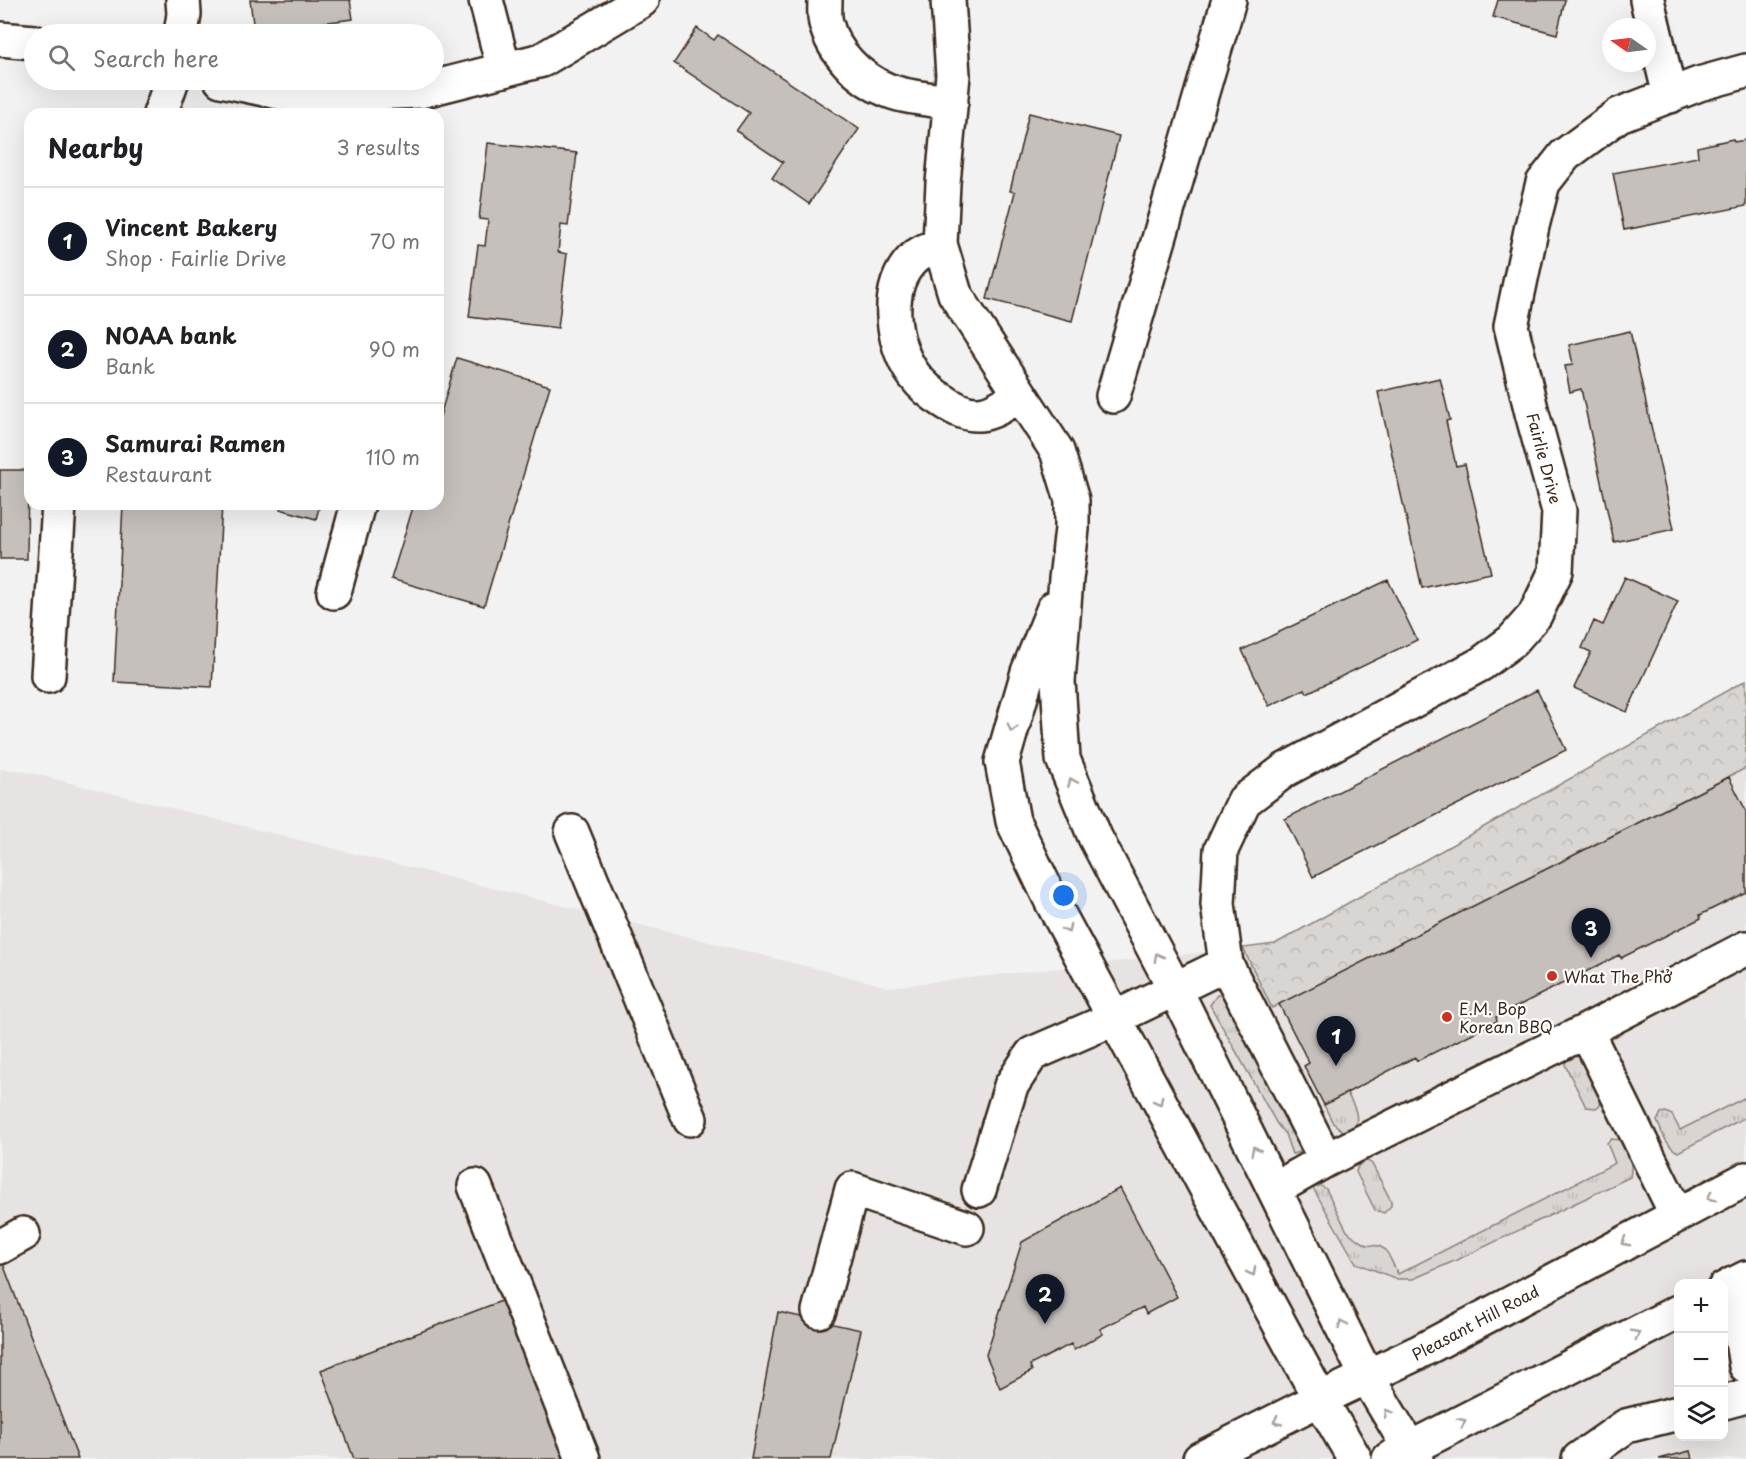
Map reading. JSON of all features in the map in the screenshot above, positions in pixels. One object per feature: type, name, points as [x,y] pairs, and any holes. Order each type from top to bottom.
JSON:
[{"type":"main road","points":[[182,24],[183,0]]},
{"type":"main road","points":[[486,0],[504,70]]},
{"type":"main road","points":[[269,90],[298,96],[420,103],[504,70],[542,60],[642,0]]},
{"type":"main road","points":[[825,0],[826,23],[839,51],[853,68],[869,81],[903,95],[951,102]]},
{"type":"main road","points":[[948,0],[953,75],[940,244],[955,294],[1057,451],[1072,500],[1072,530],[1058,681],[1063,759],[1095,837],[1175,989],[1405,1456],[1674,1314]]},
{"type":"main road","points":[[1113,396],[1229,0]]},
{"type":"main road","points":[[1647,0],[1670,96]]},
{"type":"main road","points":[[0,39],[24,41]]},
{"type":"main road","name":"Fairlie Drive","points":[[1326,1160],[1226,964],[1218,904],[1221,850],[1244,801],[1285,770],[1481,664],[1512,641],[1535,615],[1556,572],[1559,511],[1511,326],[1543,183],[1565,155],[1619,115],[1699,84],[1746,71]]},
{"type":"main road","points":[[162,108],[168,90]]},
{"type":"main road","points":[[940,244],[916,257],[897,283],[894,294],[894,327],[908,366],[925,388],[938,399],[965,412],[978,414],[989,412],[1020,394]]},
{"type":"main road","points":[[48,676],[59,510]]},
{"type":"main road","points":[[334,592],[356,510]]},
{"type":"main road","points":[[1066,579],[1028,672],[1002,762],[1013,821],[1052,902],[1354,1459]]},
{"type":"main road","points":[[572,832],[690,1119]]},
{"type":"main road","points":[[1275,1189],[1326,1160],[1586,1031],[1746,948]]},
{"type":"main road","points":[[979,1190],[1011,1086],[1032,1054],[1114,1018],[1226,964]]},
{"type":"main road","points":[[1586,1031],[1677,1215]]},
{"type":"main road","name":"Pleasant Hill Road","points":[[1200,1459],[1417,1353],[1746,1179]]},
{"type":"main road","points":[[475,1186],[583,1459]]},
{"type":"main road","points":[[819,1311],[852,1190],[967,1228]]},
{"type":"main road","points":[[1734,1284],[1746,1366]]},
{"type":"main road","points":[[1728,1401],[1746,1396]]},
{"type":"main road","points":[[1579,1459],[1626,1426],[1674,1414]]},
{"type":"shaded area","points":[[1746,680],[1746,1459],[0,1459],[0,769],[18,770],[889,987],[1275,944]]},
{"type":"green space","points":[[1746,680],[1746,768],[1272,1008],[1243,948],[1275,944]]},
{"type":"green space","points":[[1217,995],[1227,997],[1302,1149],[1300,1152],[1292,1154],[1285,1134],[1277,1124],[1210,1005]]},
{"type":"green space","points":[[1575,1055],[1579,1057],[1601,1100],[1600,1105],[1596,1108],[1586,1107],[1565,1065],[1568,1058]]},
{"type":"green space","points":[[1347,1093],[1357,1119],[1355,1128],[1343,1131],[1333,1123],[1324,1105]]},
{"type":"green space","points":[[1746,1097],[1746,1117],[1678,1152],[1667,1142],[1657,1121],[1661,1113],[1666,1112],[1672,1115],[1680,1130]]},
{"type":"green space","points":[[1611,1139],[1620,1140],[1626,1148],[1631,1162],[1630,1177],[1413,1279],[1397,1279],[1356,1263],[1313,1188],[1320,1186],[1326,1189],[1347,1231],[1367,1245],[1379,1246],[1386,1250],[1398,1274],[1615,1163],[1607,1143]]},
{"type":"green space","points":[[1368,1161],[1372,1164],[1391,1201],[1391,1206],[1384,1213],[1375,1210],[1356,1172],[1360,1164]]},
{"type":"building","points":[[250,0],[350,0],[353,19],[312,24],[253,24]]},
{"type":"building","points":[[1498,0],[1565,0],[1557,34],[1493,17]]},
{"type":"building","points":[[697,28],[714,40],[718,35],[859,129],[809,204],[772,178],[783,162],[736,131],[749,113],[674,63]]},
{"type":"building","points":[[1029,113],[1119,136],[1072,321],[987,299],[1015,192],[1010,191]]},
{"type":"building","points":[[1733,139],[1734,142],[1746,140],[1746,206],[1624,230],[1613,173],[1698,157],[1697,147]]},
{"type":"building","points":[[488,143],[577,153],[568,226],[561,225],[558,252],[567,254],[558,328],[469,317],[478,245],[485,246],[488,220],[479,219]]},
{"type":"building","points":[[1630,331],[1674,529],[1614,542],[1581,389],[1570,392],[1565,366],[1573,365],[1569,345]]},
{"type":"building","points":[[457,358],[550,386],[484,606],[391,579],[412,510],[444,510],[444,402]]},
{"type":"building","points":[[1440,378],[1450,420],[1446,421],[1456,466],[1465,464],[1491,573],[1422,588],[1378,392]]},
{"type":"building","points":[[0,470],[24,470],[24,510],[28,510],[27,559],[0,559]]},
{"type":"building","points":[[123,510],[222,510],[212,687],[114,682]]},
{"type":"building","points":[[284,510],[318,510],[316,519]]},
{"type":"building","points":[[1625,577],[1678,601],[1627,712],[1574,688],[1591,652],[1582,648],[1594,621],[1603,625]]},
{"type":"building","points":[[1388,580],[1417,640],[1307,693],[1305,689],[1269,706],[1242,650]]},
{"type":"building","points":[[1537,690],[1566,750],[1313,877],[1285,819]]},
{"type":"building","points":[[1729,777],[1746,811],[1746,892],[1700,915],[1701,918],[1621,958],[1619,955],[1496,1017],[1497,1021],[1417,1061],[1415,1057],[1324,1105],[1304,1066],[1309,1063],[1279,1004]]},
{"type":"building","points":[[1120,1188],[1177,1297],[1146,1314],[1143,1307],[1100,1329],[1103,1334],[1074,1350],[1071,1344],[1030,1365],[1032,1371],[1000,1388],[986,1355],[1022,1242]]},
{"type":"building","points":[[0,1256],[78,1459],[0,1459]]},
{"type":"building","points":[[504,1300],[564,1459],[354,1459],[321,1370]]},
{"type":"building","points":[[778,1312],[861,1330],[831,1459],[751,1459]]},
{"type":"building","points":[[1690,1451],[1692,1459],[1659,1459]]},
{"type":"place","name":"Samurai Ramen","points":[[1591,958]]},
{"type":"place","name":"What The Phở","points":[[1552,976]]},
{"type":"place","name":"E.M. Bop Korean BBQ","points":[[1447,1017]]},
{"type":"place","name":"Vincent Bakery","points":[[1336,1066]]},
{"type":"place","name":"NOAA bank","points":[[1045,1324]]}]
